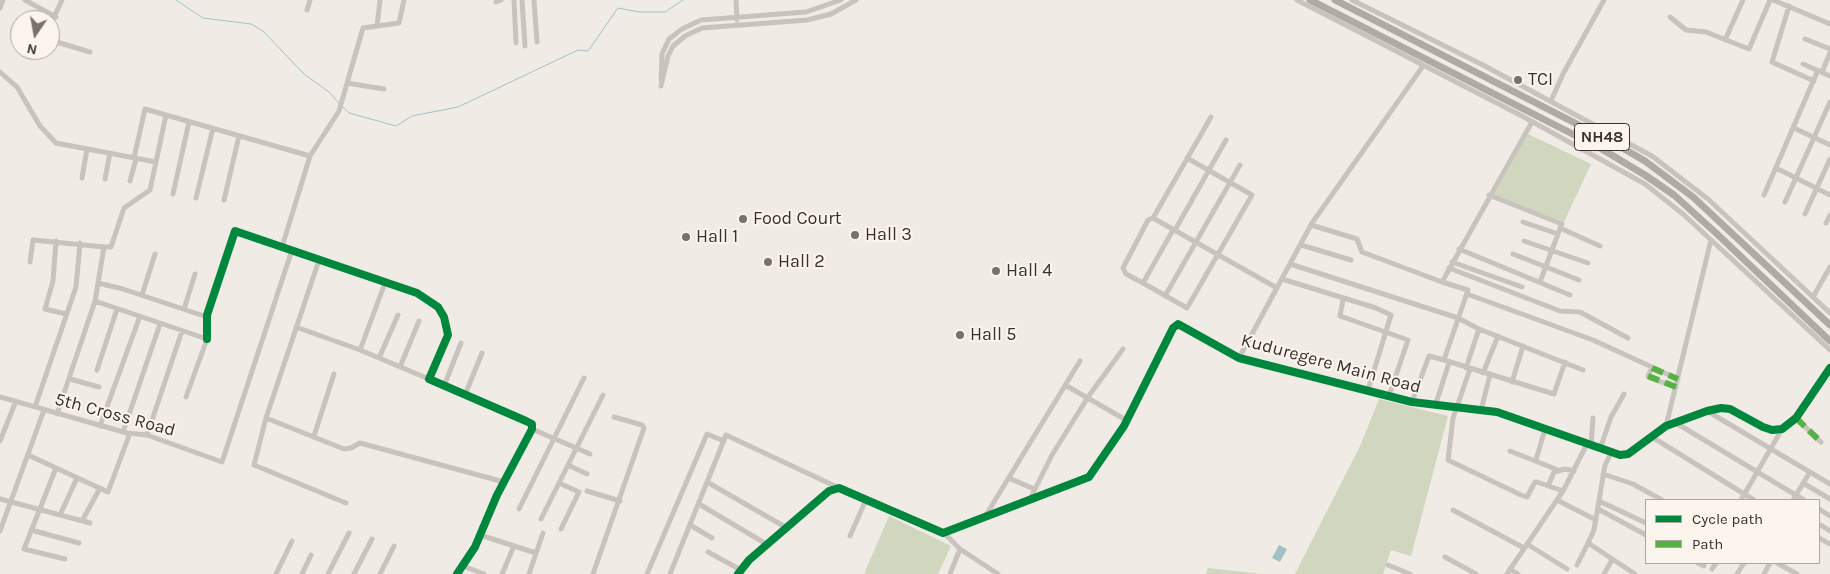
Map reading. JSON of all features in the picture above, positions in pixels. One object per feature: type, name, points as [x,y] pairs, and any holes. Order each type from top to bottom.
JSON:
[{"type":"highway","name":"NH48","points":[[1310,0],[1624,161],[1663,187],[1685,205],[1830,341]]},
{"type":"highway","name":"NH48","points":[[1335,0],[1612,142],[1661,172],[1693,198],[1830,325]]},
{"type":"street","points":[[0,8],[3,0]]},
{"type":"street","points":[[26,0],[34,2],[46,10]]},
{"type":"street","points":[[307,10],[310,0]]},
{"type":"street","points":[[376,26],[380,0]]},
{"type":"street","points":[[282,247],[310,156],[340,104],[363,28],[399,24],[404,0]]},
{"type":"street","points":[[514,0],[516,43]]},
{"type":"street","points":[[522,0],[524,46]]},
{"type":"street","points":[[534,0],[537,42]]},
{"type":"street","points":[[736,0],[736,25]]},
{"type":"street","points":[[841,0],[806,12],[701,20],[682,29],[669,39],[662,54],[661,86],[668,56],[673,46],[685,36],[702,28],[807,20],[831,14],[856,0]]},
{"type":"street","points":[[1297,0],[1532,122],[1645,184],[1683,214],[1830,350]]},
{"type":"street","points":[[1352,0],[1551,101],[1624,140],[1669,167],[1708,200],[1830,313]]},
{"type":"street","points":[[1551,101],[1604,0]]},
{"type":"street","points":[[1725,40],[1743,0]]},
{"type":"street","points":[[1670,17],[1686,30],[1706,32],[1748,49],[1771,0],[1830,24]]},
{"type":"street","points":[[1789,6],[1772,62],[1814,81]]},
{"type":"street","points":[[1805,39],[1830,49]]},
{"type":"street","points":[[60,43],[90,52]]},
{"type":"street","points":[[1764,195],[1814,81],[1830,54]]},
{"type":"street","points":[[1803,64],[1830,76]]},
{"type":"street","points":[[1239,358],[1302,245],[1311,224],[1423,66]]},
{"type":"street","points":[[0,72],[17,87],[40,126],[56,143],[156,162]]},
{"type":"street","points":[[347,83],[384,89]]},
{"type":"street","points":[[1785,202],[1830,102]]},
{"type":"street","points":[[130,181],[146,109],[310,156]]},
{"type":"street","points":[[30,262],[33,240],[111,247],[124,208],[150,190],[166,115]]},
{"type":"street","points":[[1187,158],[1252,194],[1187,308],[1126,274],[1122,268],[1148,220],[1153,218],[1187,158],[1211,117]]},
{"type":"street","points":[[173,194],[190,122]]},
{"type":"street","points":[[1442,282],[1489,195],[1532,122]]},
{"type":"street","points":[[196,198],[213,128]]},
{"type":"street","points":[[1794,128],[1830,145]]},
{"type":"street","points":[[224,200],[239,136]]},
{"type":"street","points":[[1143,283],[1226,140]]},
{"type":"street","points":[[82,178],[87,149]]},
{"type":"street","points":[[105,179],[110,153]]},
{"type":"street","points":[[1805,214],[1830,159]]},
{"type":"street","points":[[1165,296],[1240,165]]},
{"type":"street","points":[[1776,168],[1830,195]]},
{"type":"street","points":[[1489,195],[1562,224],[1540,282]]},
{"type":"street","points":[[1826,223],[1830,215]]},
{"type":"street","points":[[1153,218],[1277,288]]},
{"type":"street","points":[[1523,222],[1559,231],[1600,246]]},
{"type":"street","points":[[1311,224],[1357,239],[1362,252],[1468,290],[1444,360]]},
{"type":"street","points":[[186,398],[207,339],[207,317],[235,231],[417,293],[438,307],[444,317],[448,335],[429,379]]},
{"type":"street","points":[[1666,426],[1711,240]]},
{"type":"street","points":[[1524,241],[1588,263]]},
{"type":"street","points":[[56,242],[53,281],[45,309],[66,314]]},
{"type":"street","points":[[36,407],[76,287],[80,243]]},
{"type":"street","points":[[1302,245],[1351,260]]},
{"type":"street","points":[[57,414],[95,301],[104,247]]},
{"type":"street","points":[[1459,249],[1570,295]]},
{"type":"street","name":"5th Cross Road","points":[[0,397],[123,432],[147,435],[222,462],[292,250]]},
{"type":"street","points":[[142,295],[155,254]]},
{"type":"street","points":[[1513,254],[1579,280]]},
{"type":"street","points":[[319,260],[266,418],[254,465],[346,503]]},
{"type":"street","points":[[1290,264],[1458,318],[1479,330],[1583,370]]},
{"type":"street","points":[[1451,265],[1522,287]]},
{"type":"street","points":[[1451,265],[1560,311],[1580,312],[1628,338]]},
{"type":"street","points":[[1813,297],[1830,267]]},
{"type":"street","points":[[184,309],[195,274]]},
{"type":"street","points":[[1282,279],[1343,300],[1376,308],[1391,315],[1368,390]]},
{"type":"street","points":[[98,283],[142,295],[207,317]]},
{"type":"street","points":[[360,350],[385,283]]},
{"type":"street","points":[[1467,294],[1592,340],[1678,379]]},
{"type":"street","points":[[1343,300],[1340,316],[1408,340],[1389,396]]},
{"type":"street","points":[[95,301],[207,339]]},
{"type":"street","points":[[97,370],[118,309]]},
{"type":"street","points":[[379,358],[398,315]]},
{"type":"street","points":[[100,426],[140,316]]},
{"type":"street","points":[[400,367],[419,321]]},
{"type":"street","points":[[123,432],[160,324]]},
{"type":"street","name":"Kuduregere Main Road","points":[[944,533],[1089,477],[1126,420],[1173,328],[1178,324],[1239,358],[1412,402],[1496,412],[1620,455],[1628,454],[1666,426],[1707,411],[1730,409],[1763,427],[1772,430],[1782,429]]},
{"type":"street","points":[[296,327],[360,350],[532,424],[532,429],[504,482],[480,535],[457,574]]},
{"type":"street","points":[[1479,330],[1458,408],[1453,418],[1448,460],[1527,497],[1535,482],[1563,491]]},
{"type":"street","points":[[147,435],[182,331]]},
{"type":"street","points":[[1483,373],[1498,336]]},
{"type":"street","points":[[444,386],[462,343]]},
{"type":"street","points":[[1512,382],[1523,346]]},
{"type":"street","points":[[1029,501],[1052,455],[1088,397],[1123,349]]},
{"type":"street","points":[[465,395],[482,353]]},
{"type":"street","points":[[1412,402],[1429,356],[1554,394],[1565,362]]},
{"type":"street","points":[[986,516],[1080,361]]},
{"type":"street","points":[[1435,406],[1450,363]]},
{"type":"street","points":[[1652,368],[1648,376],[1650,378],[1676,387]]},
{"type":"street","points":[[1742,499],[1782,429],[1796,418],[1830,368]]},
{"type":"street","points":[[314,436],[334,374]]},
{"type":"street","points":[[1481,410],[1490,375]]},
{"type":"street","points":[[519,509],[584,378]]},
{"type":"street","points":[[70,379],[99,387]]},
{"type":"street","points":[[1065,385],[1126,420]]},
{"type":"street","points":[[1600,449],[1611,417],[1624,394]]},
{"type":"street","points":[[541,520],[603,395]]},
{"type":"street","points":[[0,441],[16,401]]},
{"type":"street","points":[[0,531],[44,410]]},
{"type":"street","points":[[1707,411],[1830,484]]},
{"type":"street","points":[[593,574],[644,428],[642,425],[614,417]]},
{"type":"street","points":[[266,418],[344,449],[351,448],[360,443],[369,444],[504,482]]},
{"type":"street","points":[[1518,574],[1508,572],[1563,491],[1589,445],[1593,418]]},
{"type":"street","points":[[1796,418],[1821,442]]},
{"type":"street","points":[[1676,423],[1756,472],[1794,498],[1810,472]]},
{"type":"street","points":[[532,429],[590,454]]},
{"type":"street","points":[[1536,460],[1545,429]]},
{"type":"street","points":[[28,455],[108,492],[130,433]]},
{"type":"street","points":[[647,574],[707,434],[724,441]]},
{"type":"street","points":[[670,574],[726,435],[838,488],[944,533],[960,550],[990,572],[998,574]]},
{"type":"street","points":[[1652,437],[1752,499]]},
{"type":"street","points":[[1510,450],[1558,470]]},
{"type":"street","points":[[1577,565],[1588,543],[1596,520],[1603,474],[1612,453]]},
{"type":"street","points":[[568,465],[587,474]]},
{"type":"street","points":[[56,468],[24,549],[65,559]]},
{"type":"street","points":[[1548,486],[1551,475],[1558,470],[1574,471]]},
{"type":"street","points":[[1603,474],[1633,484],[1660,499]]},
{"type":"street","points":[[60,515],[77,478]]},
{"type":"street","points":[[1009,478],[1034,489]]},
{"type":"street","points":[[707,482],[786,528]]},
{"type":"street","points":[[560,483],[579,492],[561,529]]},
{"type":"street","points":[[1803,483],[1830,499]]},
{"type":"street","points":[[82,521],[100,488]]},
{"type":"street","points":[[708,552],[739,572],[749,560],[829,490],[838,488]]},
{"type":"street","points":[[587,491],[620,501]]},
{"type":"street","points":[[0,499],[90,523]]},
{"type":"street","points":[[1557,500],[1596,520]]},
{"type":"street","points":[[850,536],[867,501]]},
{"type":"street","points":[[1599,501],[1645,523]]},
{"type":"street","points":[[699,504],[768,545]]},
{"type":"street","points":[[1598,509],[1645,534]]},
{"type":"street","points":[[1453,510],[1567,569]]},
{"type":"street","points":[[690,525],[712,538]]},
{"type":"street","points":[[31,530],[79,543]]},
{"type":"street","points":[[529,574],[543,532]]},
{"type":"street","points":[[328,574],[349,533]]},
{"type":"street","points":[[480,535],[536,553]]},
{"type":"street","points":[[354,574],[372,539]]},
{"type":"street","points":[[276,574],[292,541]]},
{"type":"street","points":[[1588,543],[1633,573]]},
{"type":"street","points":[[380,574],[394,546]]},
{"type":"street","points":[[502,574],[514,546]]},
{"type":"street","points":[[950,574],[960,550]]},
{"type":"street","points":[[302,574],[311,555]]},
{"type":"street","points":[[1445,557],[1476,574]]},
{"type":"street","points":[[1604,574],[1612,560]]},
{"type":"street","points":[[1712,569],[1715,564]]},
{"type":"street","points":[[1779,564],[1794,573]]},
{"type":"street","points":[[1388,565],[1410,574]]},
{"type":"street","points":[[463,566],[484,574]]},
{"type":"green space","points":[[1528,134],[1591,164],[1564,222],[1494,195]]},
{"type":"green space","points":[[1379,399],[1448,416],[1411,556],[1391,550],[1383,574],[1295,574],[1361,444]]},
{"type":"green space","points":[[889,516],[951,546],[938,574],[864,574]]},
{"type":"green space","points":[[1208,568],[1262,574],[1206,574]]},
{"type":"water","points":[[1279,545],[1287,549],[1280,562],[1272,558]]},
{"type":"waterway","points":[[176,0],[203,18],[251,24],[263,31],[304,74],[329,92],[339,103]]},
{"type":"waterway","points":[[342,106],[349,113],[396,126],[412,116],[458,107],[578,50],[588,51],[618,8],[639,12],[665,12],[683,0]]},
{"type":"marked path","points":[[1652,368],[1678,379]]},
{"type":"marked path","points":[[1648,376],[1676,387]]},
{"type":"marked path","points":[[1796,418],[1821,442]]},
{"type":"cycle path","points":[[207,339],[207,315],[235,231],[417,293],[438,307],[444,317],[448,335],[429,379],[532,424],[532,429],[497,495],[475,547],[457,574]]},
{"type":"cycle path","points":[[738,574],[749,560],[829,491],[839,488],[943,533],[1089,477],[1124,426],[1173,328],[1178,324],[1239,358],[1412,402],[1497,412],[1620,455],[1628,454],[1666,426],[1707,411],[1721,408],[1730,409],[1763,427],[1772,430],[1782,429],[1796,418],[1830,368]]},
{"type":"place","name":"TCI","points":[[1518,80]]},
{"type":"place","name":"Food Court","points":[[743,219]]},
{"type":"place","name":"Hall 3","points":[[855,235]]},
{"type":"place","name":"Hall 1","points":[[686,237]]},
{"type":"place","name":"Hall 2","points":[[768,262]]},
{"type":"place","name":"Hall 4","points":[[996,271]]},
{"type":"place","name":"Hall 5","points":[[960,335]]}]
